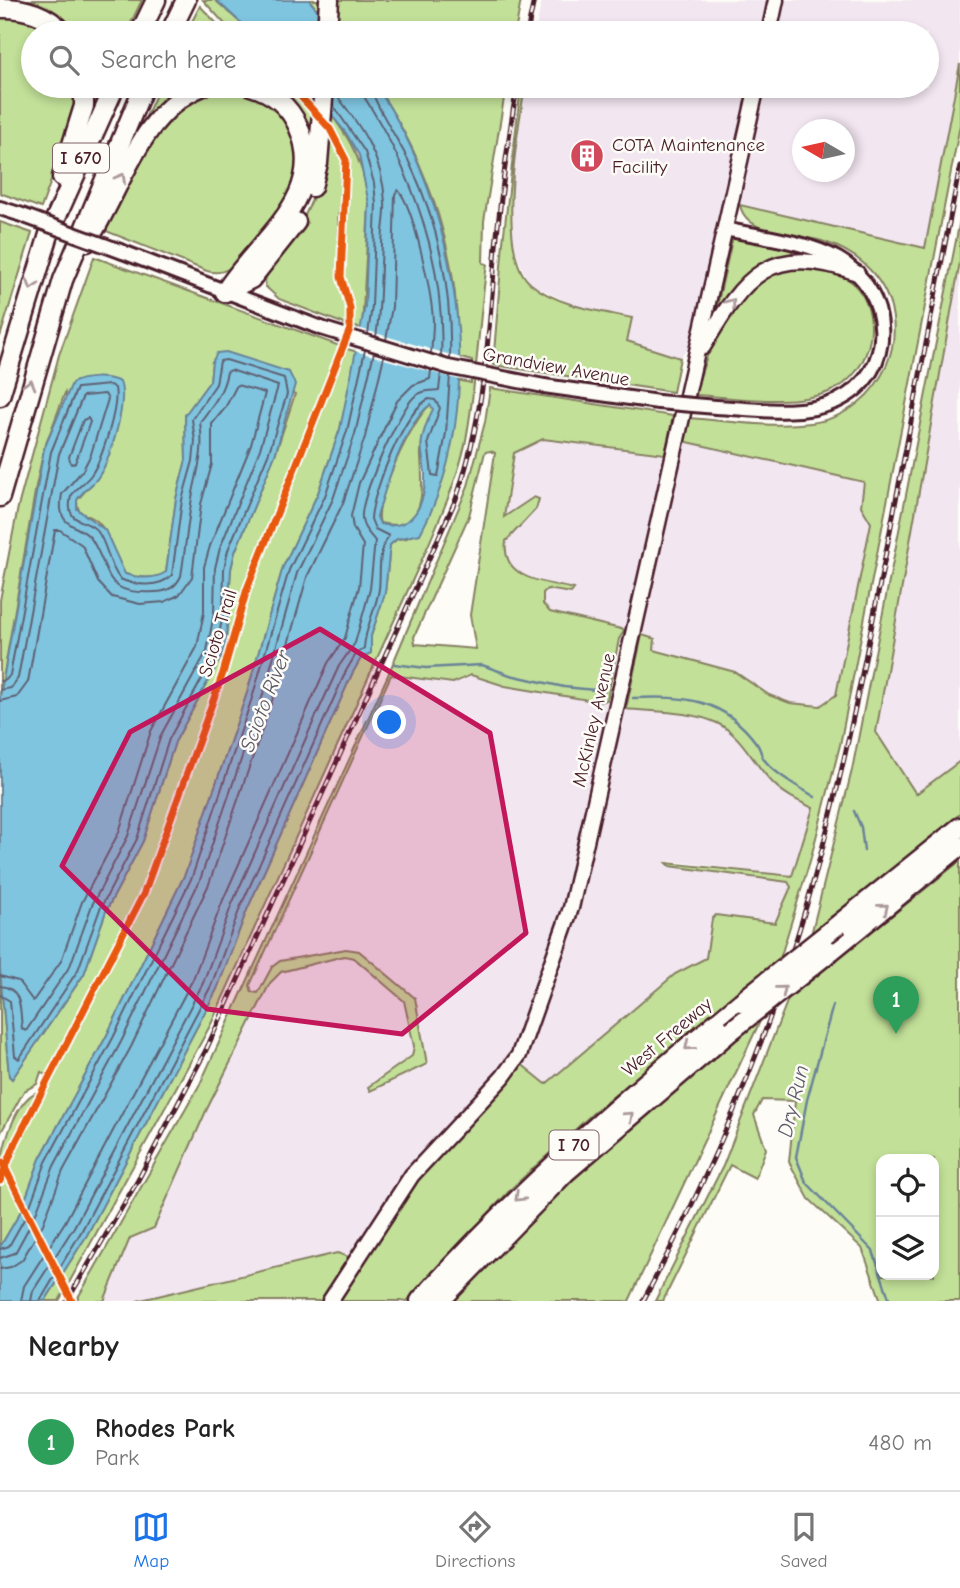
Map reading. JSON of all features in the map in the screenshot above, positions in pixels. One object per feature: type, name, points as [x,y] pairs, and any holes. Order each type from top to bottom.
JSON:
[{"type":"highway","points":[[146,21],[156,0]]},
{"type":"highway","points":[[327,21],[328,0]]},
{"type":"highway","points":[[0,8],[33,13],[50,21]]},
{"type":"highway","points":[[50,231],[60,183],[84,106],[84,98]]},
{"type":"highway","name":"I 670","points":[[0,396],[50,231],[110,98]]},
{"type":"highway","name":"I 670","points":[[0,498],[63,280],[139,98]]},
{"type":"highway","points":[[63,280],[160,117],[181,98]]},
{"type":"highway","points":[[225,292],[239,270],[283,222],[300,193],[306,168],[304,142],[295,119],[276,98]]},
{"type":"highway","points":[[225,292],[251,279],[297,221],[313,185],[323,98]]},
{"type":"highway","name":"West Freeway","points":[[420,1301],[545,1172],[631,1094],[741,1002],[960,827]]},
{"type":"highway","name":"West Freeway","points":[[440,1301],[566,1172],[732,1030],[960,846]]},
{"type":"main road","points":[[772,21],[776,0]]},
{"type":"main road","name":"McKinley Avenue","points":[[330,1301],[412,1175],[511,1067],[533,1022],[571,908],[754,98]]},
{"type":"main road","name":"Grandview Avenue","points":[[0,208],[321,328],[448,367],[544,386],[716,407],[811,408],[838,400],[856,389],[875,363],[883,331],[879,306],[869,286],[857,273],[823,253],[725,229]]},
{"type":"main road","points":[[695,361],[740,291],[765,270],[801,259],[857,273]]},
{"type":"highlighted area","points":[[320,629],[490,733],[526,933],[402,1034],[207,1009],[62,866],[130,732]]},
{"type":"shaded area","points":[[542,0],[960,0],[960,64],[925,248],[740,205],[715,315],[680,358],[627,341],[632,318],[576,306],[529,283],[511,243],[513,170],[523,98],[939,98],[939,21],[538,21]]},
{"type":"shaded area","points":[[960,262],[960,761],[916,794],[876,733]]},
{"type":"shaded area","points":[[543,439],[664,454],[683,441],[864,482],[861,506],[871,523],[836,695],[820,706],[790,703],[769,695],[735,672],[654,650],[654,639],[550,612],[543,605],[543,593],[547,589],[571,593],[573,589],[518,574],[509,565],[505,549],[506,541],[536,509],[503,517],[514,452]]},
{"type":"shaded area","points":[[391,675],[453,683],[471,675],[505,686],[600,702],[607,700],[626,709],[686,715],[717,723],[741,741],[772,782],[790,797],[813,808],[795,873],[792,876],[671,861],[667,863],[670,866],[788,882],[791,887],[779,919],[775,923],[716,915],[712,919],[706,958],[675,974],[546,1084],[521,1063],[505,1086],[407,1196],[361,1267],[337,1253],[137,1301],[104,1301],[130,1238],[154,1228],[206,1111],[271,982],[281,972],[344,956],[354,958],[404,1001],[414,1047],[412,1056],[368,1087],[427,1064],[415,998],[359,951],[272,967],[258,993],[252,992],[250,985]]},
{"type":"green space","points":[[0,0],[142,0],[132,21],[45,21]]},
{"type":"green space","points":[[203,0],[215,0],[239,21],[222,21]]},
{"type":"green space","points":[[309,0],[521,0],[517,21],[327,21]]},
{"type":"green space","points":[[200,6],[214,21],[192,21]]},
{"type":"green space","points":[[0,13],[20,14],[33,21],[21,21],[21,98],[76,98],[70,129],[41,208],[0,193]]},
{"type":"green space","points":[[960,64],[960,125],[840,745],[810,861],[780,959],[592,1114],[512,1188],[407,1301],[339,1301],[426,1168],[505,1086],[520,1063],[546,1084],[675,974],[706,958],[712,919],[716,915],[775,923],[791,887],[788,882],[670,866],[667,863],[792,876],[813,808],[776,786],[741,742],[717,723],[684,714],[626,709],[642,635],[655,639],[654,650],[735,672],[769,695],[790,703],[820,706],[836,695],[871,523],[861,506],[864,482],[683,441],[689,418],[765,424],[811,423],[836,416],[858,403],[875,386],[887,365],[893,341],[893,317],[886,293],[871,271],[855,256],[829,243],[774,232],[752,223],[744,215],[740,205],[925,248]]},
{"type":"green space","points":[[154,98],[177,98],[137,136]]},
{"type":"green space","points":[[194,98],[262,98],[275,107],[285,120],[293,134],[297,150],[294,184],[284,205],[256,243],[236,263],[223,271],[207,271],[106,231],[137,163],[151,140],[166,120]]},
{"type":"green space","points":[[272,98],[299,98],[316,117],[310,159]]},
{"type":"green space","points":[[306,98],[318,98],[349,140],[366,185],[369,204],[362,329],[352,326],[343,269],[348,160],[332,129]]},
{"type":"green space","points":[[384,98],[504,98],[484,221],[483,263],[487,264],[472,400],[462,458],[428,546],[211,1024],[59,1301],[45,1301],[87,1235],[217,989],[247,910],[352,674],[361,658],[371,653],[371,636],[385,593],[390,545],[397,539],[407,538],[453,434],[457,380],[471,383],[472,361],[457,357],[454,286],[448,250],[426,181]]},
{"type":"green space","points":[[520,98],[523,98],[514,159],[511,220],[520,269],[531,284],[554,298],[579,307],[632,318],[627,341],[680,358],[673,392],[493,365],[503,242]]},
{"type":"green space","points":[[327,132],[335,143],[345,169],[338,218],[339,277],[347,308],[347,325],[279,299],[265,286],[270,267],[306,214],[320,175]]},
{"type":"green space","points":[[960,220],[960,262],[876,732],[916,794],[960,761],[960,814],[811,935],[852,770]]},
{"type":"green space","points":[[0,222],[32,233],[0,337]]},
{"type":"green space","points":[[733,236],[793,249],[791,257],[715,315]]},
{"type":"green space","points":[[94,257],[340,346],[319,403],[324,404],[347,349],[358,352],[340,429],[318,493],[283,567],[247,693],[185,874],[107,1035],[40,1159],[21,1211],[0,1247],[0,1184],[42,1091],[45,1075],[41,1072],[37,1084],[24,1091],[0,1134],[0,969],[9,1076],[12,1079],[84,974],[106,911],[143,841],[175,742],[221,657],[226,641],[231,569],[235,552],[275,455],[295,394],[212,362],[210,381],[185,415],[186,460],[176,499],[166,573],[146,578],[125,574],[102,527],[77,506],[77,500],[96,479],[65,393],[44,449],[36,486],[0,697],[0,600],[18,507],[59,355]]},
{"type":"green space","points":[[805,262],[845,277],[859,290],[867,305],[871,322],[870,339],[857,371],[829,392],[813,397],[762,400],[694,395],[714,335],[758,278]]},
{"type":"green space","points":[[490,388],[673,416],[665,454],[543,439],[514,453],[504,517],[534,497],[539,499],[536,509],[506,541],[506,554],[510,564],[527,577],[574,589],[571,593],[547,589],[543,593],[543,604],[550,612],[625,630],[619,639],[607,700],[600,702],[505,686],[471,675],[453,683],[391,675],[250,985],[252,992],[258,993],[272,967],[280,961],[346,949],[359,951],[415,998],[427,1064],[370,1091],[368,1087],[412,1056],[414,1046],[404,1001],[354,958],[344,956],[281,972],[270,983],[206,1111],[154,1228],[130,1238],[104,1301],[76,1301],[200,1084],[388,675],[468,486],[485,422]],"holes":[[[485,452],[495,453],[470,615],[476,649],[415,644],[414,637],[469,516]]]},
{"type":"green space","points":[[430,405],[434,409],[422,445],[419,506],[407,522],[395,525],[380,523],[382,498],[396,462],[414,426]]},
{"type":"green space","points":[[960,861],[960,1301],[881,1301],[862,1248],[809,1199],[789,1162],[795,1101],[762,1100],[754,1115],[766,1149],[755,1178],[730,1165],[663,1301],[655,1301],[723,1166],[788,999]]},
{"type":"green space","points":[[761,1019],[629,1301],[452,1301],[563,1189],[640,1120]]},
{"type":"green space","points":[[37,1092],[0,1174],[6,1142],[15,1117],[29,1097]]},
{"type":"green space","points":[[337,1253],[349,1257],[320,1301],[137,1301]]},
{"type":"water","points":[[216,0],[309,0],[327,21],[239,21]]},
{"type":"water","name":"Scioto River","points":[[318,98],[383,98],[404,134],[428,188],[445,246],[456,306],[459,366],[455,425],[442,482],[420,534],[397,539],[390,545],[385,593],[371,636],[371,653],[361,658],[352,674],[247,910],[217,989],[87,1235],[45,1301],[0,1301],[0,1247],[21,1211],[40,1159],[107,1035],[185,874],[247,693],[283,567],[318,493],[340,429],[365,306],[369,204],[359,155],[346,133]],"holes":[[[430,405],[433,409],[426,424],[421,449],[425,484],[416,513],[402,524],[380,524],[377,517],[404,441],[412,426]]]},
{"type":"water","points":[[226,352],[289,372],[295,384],[275,455],[235,552],[231,569],[226,641],[221,657],[175,742],[143,841],[106,911],[84,974],[12,1079],[9,1076],[0,969],[0,697],[44,449],[72,383],[96,378],[120,382],[122,403],[112,447],[96,480],[77,500],[77,509],[105,530],[125,574],[146,578],[161,575],[166,572],[176,499],[186,460],[185,415],[210,381],[212,362],[217,353]]},
{"type":"pier","points":[[358,328],[461,358],[460,380],[355,351]]},
{"type":"pier","points":[[22,1195],[64,1280],[61,1285],[19,1203]]},
{"type":"waterway","name":"Dry Run","points":[[394,664],[426,668],[482,665],[510,675],[564,687],[605,691]]},
{"type":"waterway","name":"Dry Run","points":[[633,698],[687,700],[717,709],[744,729],[758,746],[763,758],[774,769],[815,797]]},
{"type":"waterway","name":"Dry Run","points":[[854,811],[861,827],[864,851]]},
{"type":"waterway","name":"Dry Run","points":[[833,1005],[807,1100],[796,1157],[806,1182],[873,1251],[890,1301]]},
{"type":"railway","points":[[530,21],[534,0]]},
{"type":"railway","points":[[67,1301],[138,1180],[206,1050],[456,499],[466,467],[480,401],[501,198],[515,98]]},
{"type":"railway","points":[[643,1301],[688,1214],[747,1079],[781,987],[810,892],[857,698],[960,166]]},
{"type":"cycle path","name":"Scioto Trail","points":[[0,1181],[16,1142],[144,893],[223,673],[247,589],[350,329],[350,308],[341,277],[346,160],[330,129],[302,98]]},
{"type":"cycle path","points":[[2,1162],[72,1301]]},
{"type":"place","name":"COTA Maintenance Facility","points":[[587,156]]},
{"type":"place","name":"Rhodes Park","points":[[896,1034]]}]
